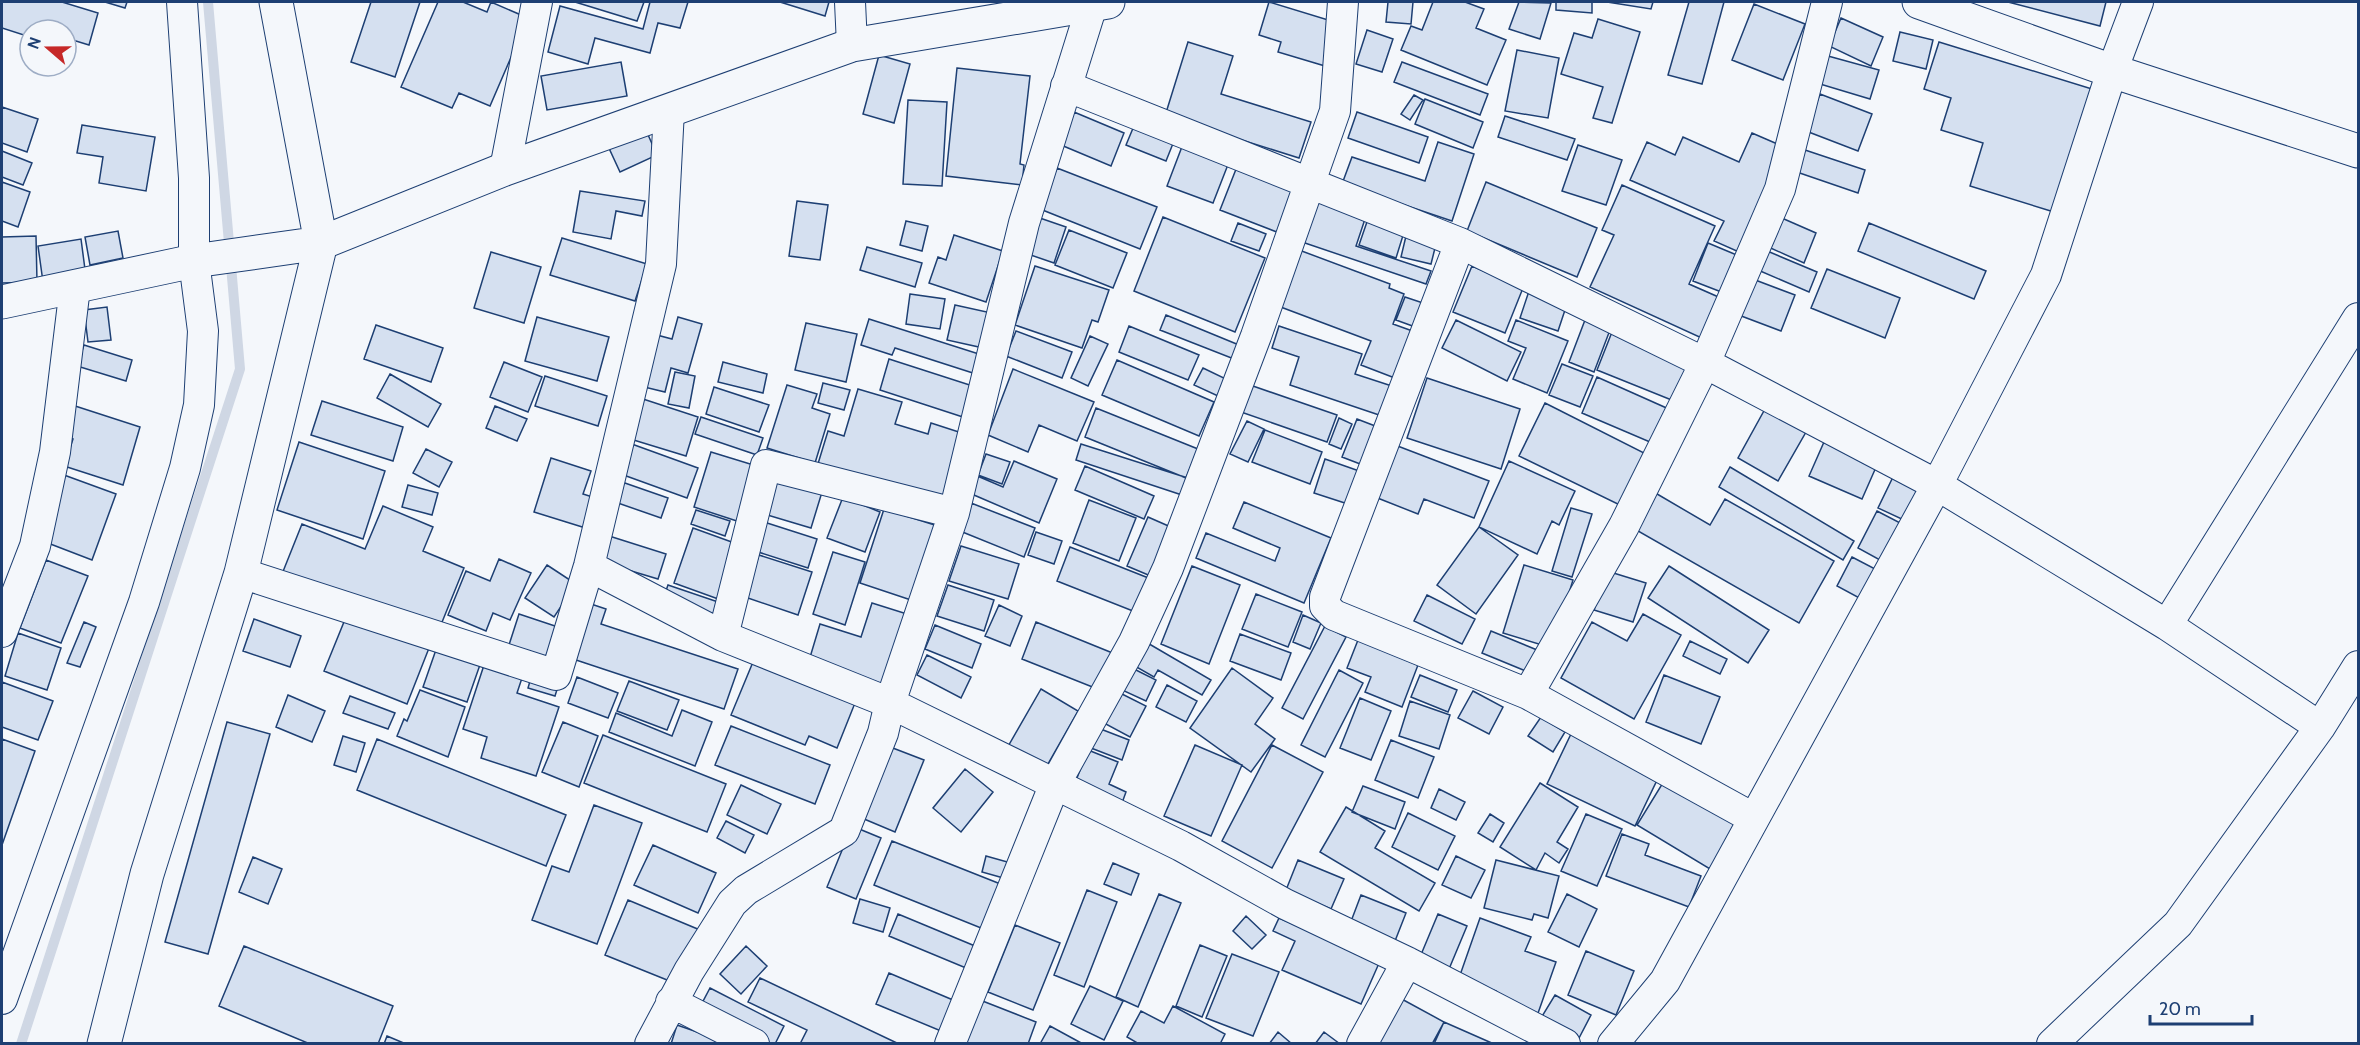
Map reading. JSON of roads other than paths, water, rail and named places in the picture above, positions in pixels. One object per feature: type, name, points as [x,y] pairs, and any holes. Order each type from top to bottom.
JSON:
[{"type":"street","points":[[2,999],[144,602],[185,468],[199,405],[205,259],[194,178],[182,2]]},
{"type":"street","points":[[104,1044],[147,874],[241,573],[314,243],[276,2]]},
{"type":"street","points":[[505,169],[537,2]]},
{"type":"street","points":[[850,2],[852,45]]},
{"type":"street","points":[[2,302],[205,259],[314,243],[505,169],[852,45],[1098,2]]},
{"type":"street","points":[[650,1044],[671,1002],[732,903],[746,890],[844,831],[883,733],[890,703],[954,513],[1024,223],[1066,86],[1098,2]]},
{"type":"street","points":[[950,1044],[1054,786],[1134,642],[1168,568],[1256,336],[1335,111],[1343,2]]},
{"type":"street","points":[[1528,694],[1624,526],[1705,363],[1780,189],[1827,2]]},
{"type":"street","points":[[1919,2],[2112,71],[2358,151]]},
{"type":"street","points":[[1613,1044],[1665,981],[1937,485],[2046,275],[2112,71],[2138,2]]},
{"type":"street","points":[[1066,86],[1460,243],[1705,363],[1937,485],[2168,625],[2320,727]]},
{"type":"street","points":[[241,573],[556,675],[589,566],[661,264],[669,110]]},
{"type":"street","points":[[1460,243],[1325,597],[1325,606],[1334,615],[1528,694],[1753,818]]},
{"type":"street","points":[[2,632],[35,546],[55,452],[75,287]]},
{"type":"street","points":[[2168,625],[2358,318]]},
{"type":"street","points":[[723,636],[766,465],[954,513]]},
{"type":"street","points":[[589,566],[723,636],[890,703],[1054,786],[1181,846],[1285,904],[1407,962],[1565,1044]]},
{"type":"street","points":[[2052,1044],[2178,924],[2320,727],[2358,666]]},
{"type":"street","points":[[1362,1044],[1407,962]]},
{"type":"street","points":[[671,1002],[754,1044]]},
{"type":"waterway","points":[[21,1044],[240,369],[208,2]]}]
